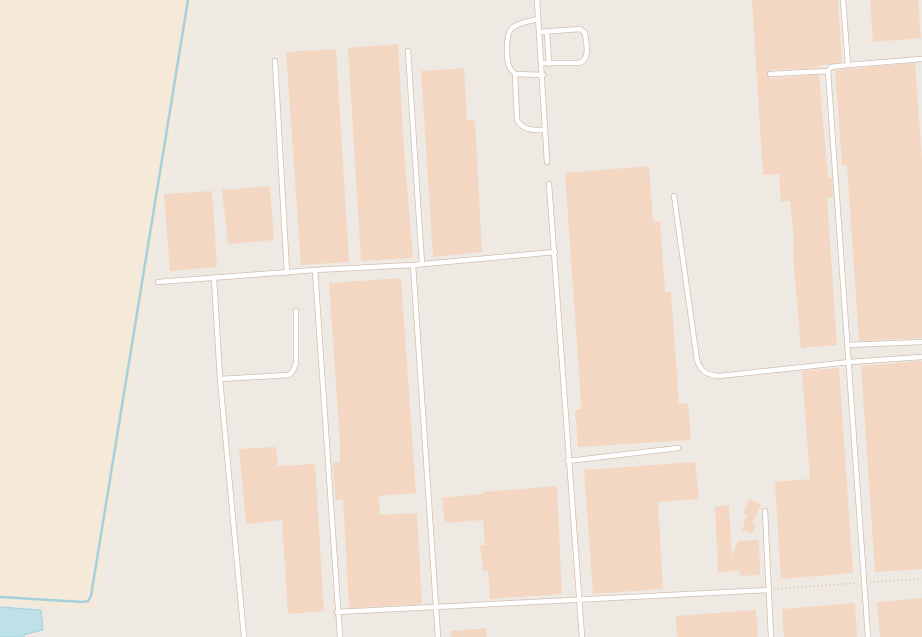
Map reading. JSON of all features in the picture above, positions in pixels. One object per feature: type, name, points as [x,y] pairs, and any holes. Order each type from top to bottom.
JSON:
[{"type":"lane","points":[[537,0],[543,75],[547,162]]},
{"type":"lane","points":[[843,0],[848,65]]},
{"type":"lane","points":[[538,19],[517,24],[506,36],[508,65],[515,74],[516,120],[520,126],[527,129],[546,130]]},
{"type":"lane","points":[[539,32],[583,30],[585,34],[586,57],[582,62],[542,63]]},
{"type":"lane","points":[[547,32],[549,64]]},
{"type":"lane","points":[[408,51],[422,264]]},
{"type":"lane","points":[[770,74],[828,71],[831,67],[922,59]]},
{"type":"lane","points":[[275,61],[287,273]]},
{"type":"lane","points":[[828,71],[847,345],[850,362],[868,637]]},
{"type":"lane","points":[[515,74],[543,75]]},
{"type":"lane","points":[[549,184],[582,637]]},
{"type":"lane","points":[[674,196],[700,369],[712,376],[719,376],[850,362],[922,357]]},
{"type":"lane","points":[[158,282],[315,270],[413,265],[555,252]]},
{"type":"lane","points":[[413,265],[438,637]]},
{"type":"lane","points":[[315,270],[339,634]]},
{"type":"lane","points":[[214,278],[220,380],[244,637]]},
{"type":"lane","points":[[220,380],[289,374],[293,371],[296,363],[296,311]]},
{"type":"lane","points":[[847,345],[922,342]]},
{"type":"lane","points":[[568,461],[678,448]]},
{"type":"lane","points":[[765,511],[771,637]]},
{"type":"lane","points":[[337,612],[580,598],[669,596],[768,590]]},
{"type":"path","points":[[768,590],[922,578]]},
{"type":"shaded area","points":[[0,0],[193,0],[95,609],[0,604]]},
{"type":"shaded area","points":[[193,0],[922,0],[922,637],[0,637],[0,604],[95,609]]},
{"type":"water","points":[[0,607],[41,610],[43,630],[23,635],[25,637],[0,637]]},
{"type":"building","points":[[752,0],[838,0],[842,62],[818,66],[818,68],[770,70],[766,74],[770,78],[819,75],[828,178],[832,177],[833,197],[827,198],[837,345],[801,348],[793,257],[794,237],[790,201],[781,202],[779,174],[763,175]]},
{"type":"building","points":[[870,0],[918,0],[921,38],[873,42]]},
{"type":"building","points":[[398,44],[404,151],[413,258],[361,261],[348,48]]},
{"type":"building","points":[[336,49],[349,262],[301,265],[286,52]]},
{"type":"building","points":[[915,63],[922,160],[922,338],[859,341],[847,165],[842,166],[835,70]]},
{"type":"building","points":[[464,68],[467,120],[475,120],[482,252],[433,257],[421,71]]},
{"type":"building","points":[[649,166],[653,221],[660,221],[665,292],[671,292],[679,404],[688,403],[691,440],[578,447],[575,410],[581,409],[565,173]]},
{"type":"building","points":[[270,186],[274,240],[228,244],[222,190]]},
{"type":"building","points":[[212,191],[217,267],[170,271],[164,194]]},
{"type":"building","points":[[401,278],[416,493],[379,496],[380,515],[417,513],[422,604],[349,608],[343,499],[336,500],[334,481],[333,462],[340,462],[340,443],[329,283]]},
{"type":"building","points":[[922,361],[922,569],[875,572],[861,366]]},
{"type":"building","points":[[839,368],[853,573],[781,579],[775,482],[810,479],[802,371]]},
{"type":"building","points":[[276,447],[278,466],[315,464],[324,611],[288,614],[282,520],[246,524],[239,449]]},
{"type":"building","points":[[695,462],[699,499],[658,502],[663,589],[593,594],[584,470]]},
{"type":"building","points":[[557,486],[562,594],[490,599],[488,571],[483,571],[480,545],[485,545],[483,520],[445,523],[442,498],[483,494],[483,492]]},
{"type":"building","points":[[750,499],[761,505],[752,524],[756,525],[752,534],[742,530],[747,515],[743,513]]},
{"type":"building","points":[[729,505],[732,556],[738,541],[759,540],[760,575],[740,576],[739,570],[718,573],[715,507]]},
{"type":"building","points":[[922,598],[922,637],[880,637],[877,602]]},
{"type":"building","points":[[855,603],[857,637],[784,637],[782,609]]},
{"type":"building","points":[[756,610],[758,637],[677,637],[676,616]]},
{"type":"building","points":[[486,628],[487,637],[451,637],[451,631]]},
{"type":"waterway","points":[[0,597],[83,602],[88,601],[91,596],[188,0]]}]
